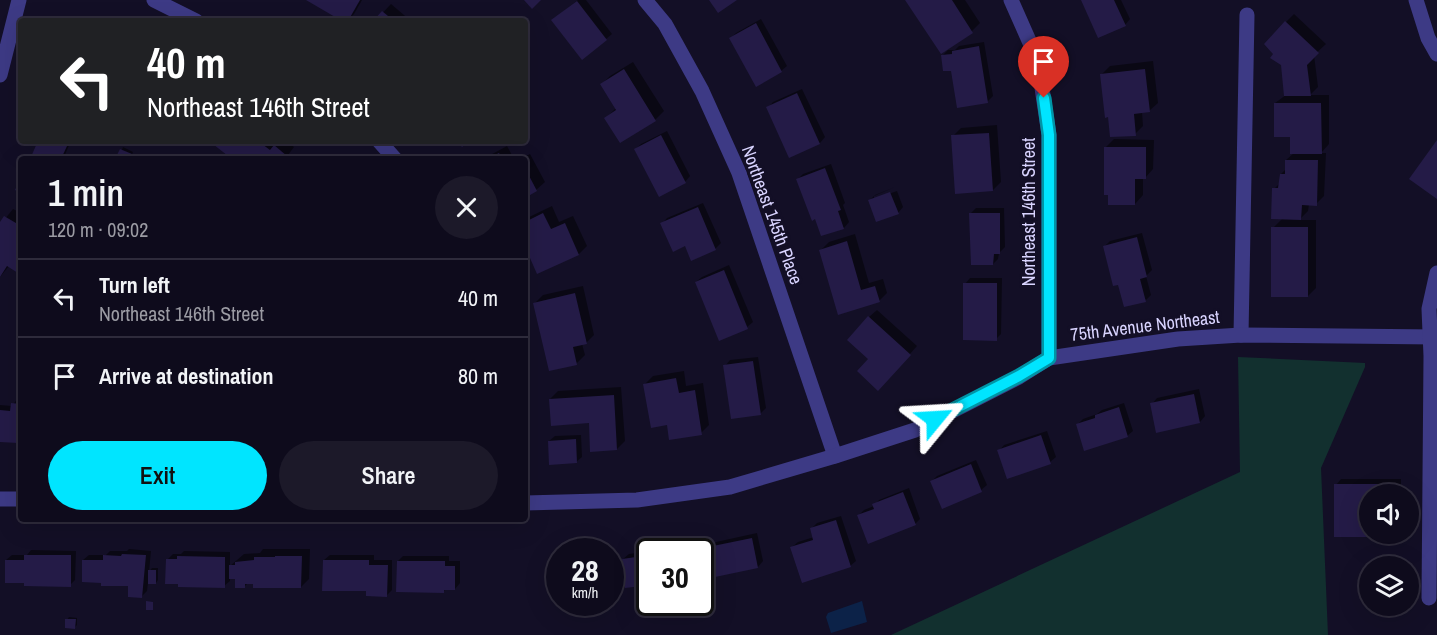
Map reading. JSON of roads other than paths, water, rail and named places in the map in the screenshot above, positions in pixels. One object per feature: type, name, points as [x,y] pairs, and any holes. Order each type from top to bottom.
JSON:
[{"type":"street","points":[[0,75],[19,0]]},
{"type":"street","points":[[154,0],[190,18]]},
{"type":"street","name":"Northeast 145th Place","points":[[645,0],[665,24],[702,91],[739,173],[835,456]]},
{"type":"street","name":"Northeast 146th Street","points":[[1011,0],[1038,62],[1049,135],[1049,358]]},
{"type":"street","points":[[1416,0],[1428,38],[1437,54]]},
{"type":"street","points":[[1241,335],[1247,15]]},
{"type":"street","points":[[382,144],[392,156]]},
{"type":"street","points":[[1429,598],[1433,337],[1429,309],[1437,273]]},
{"type":"street","name":"75th Avenue Northeast","points":[[528,503],[637,500],[730,487],[915,430],[1049,358],[1178,339],[1241,335],[1433,337]]},
{"type":"street","points":[[0,499],[18,499]]},
{"type":"water","points":[[862,601],[867,622],[831,633],[826,617],[828,613]]}]
